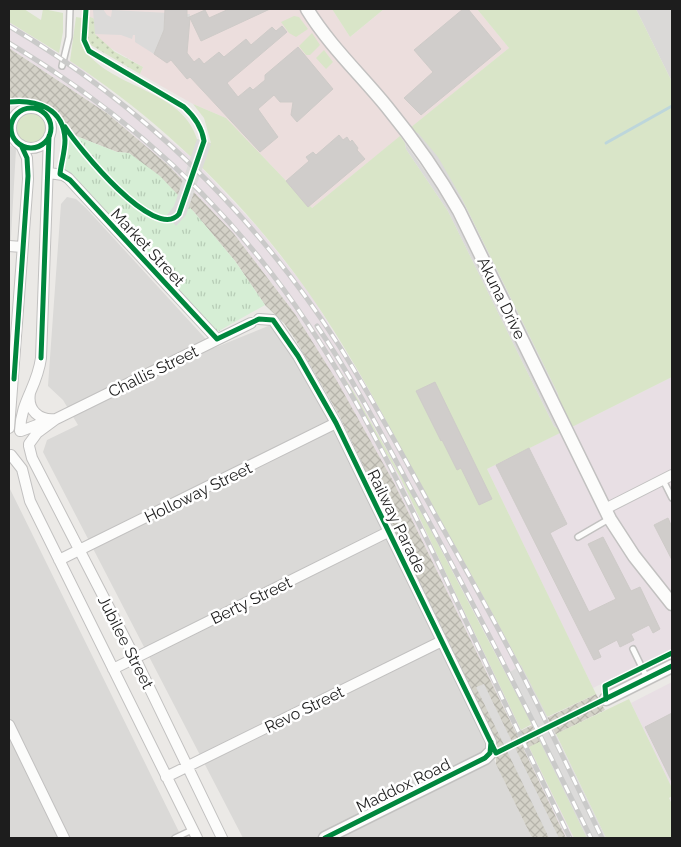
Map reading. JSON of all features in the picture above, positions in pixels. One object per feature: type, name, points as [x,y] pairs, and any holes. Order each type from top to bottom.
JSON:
[{"type":"street","name":"Akuna Drive","points":[[307,9],[318,28],[386,106],[439,175],[459,211],[607,514],[634,556],[672,604]]},
{"type":"street","points":[[9,111],[34,108],[44,113],[50,122],[41,358],[38,377],[22,409],[20,431]]},
{"type":"street","points":[[9,428],[11,379],[28,176],[27,158],[15,140],[11,125],[14,116],[21,110]]},
{"type":"street","points":[[15,140],[35,147],[44,143],[49,136]]},
{"type":"street","name":"Market Street","points":[[49,173],[63,175],[68,178],[217,340]]},
{"type":"street","points":[[9,246],[22,247]]},
{"type":"street","name":"Railway Parade","points":[[255,321],[273,320],[298,356],[336,424],[490,742],[491,752]]},
{"type":"street","name":"Challis Street","points":[[9,432],[20,431],[56,419],[255,321]]},
{"type":"street","points":[[30,393],[29,403],[33,410],[43,418],[56,419]]},
{"type":"street","name":"Challis Street","points":[[9,455],[21,455],[37,433],[56,419]]},
{"type":"street","name":"Holloway Street","points":[[60,560],[336,424]]},
{"type":"street","name":"Jubilee Street","points":[[20,431],[27,436],[32,458],[135,658],[222,838]]},
{"type":"street","name":"Jubilee Street","points":[[9,455],[22,469],[29,498],[194,834]]},
{"type":"street","points":[[607,514],[668,477]]},
{"type":"street","name":"Berty Street","points":[[113,669],[388,532]]},
{"type":"street","name":"Revo Street","points":[[166,777],[442,641]]},
{"type":"street","points":[[606,699],[672,666]]},
{"type":"street","points":[[9,725],[64,838]]},
{"type":"street","name":"Maddox Road","points":[[325,838],[485,758],[491,752]]},
{"type":"lane","points":[[62,66],[69,37],[70,9]]},
{"type":"lane","points":[[668,477],[672,498]]},
{"type":"lane","points":[[578,537],[607,514]]},
{"type":"lane","points":[[633,649],[647,678]]},
{"type":"lane","points":[[175,838],[194,834]]},
{"type":"shaded area","points":[[88,9],[332,9],[350,37],[384,9],[477,9],[509,48],[312,208],[226,118],[193,104],[140,74],[143,67],[107,46],[95,34],[95,19],[88,16]]},
{"type":"shaded area","points":[[103,9],[111,17],[112,10],[190,14],[189,25],[164,34],[154,54],[135,42],[135,35],[133,35],[132,39],[121,35],[95,34],[93,10]]},
{"type":"shaded area","points":[[636,9],[672,9],[672,82]]},
{"type":"shaded area","points":[[9,22],[81,68],[192,158],[259,229],[309,292],[368,388],[521,665],[507,674],[414,498],[355,394],[327,350],[400,477],[521,730],[516,733],[393,481],[295,314],[234,234],[169,166],[108,114],[9,48]]},
{"type":"shaded area","points":[[9,48],[108,114],[169,166],[234,234],[295,314],[337,381],[393,481],[516,733],[596,694],[605,710],[524,750],[566,838],[532,838],[496,764],[496,748],[492,735],[339,415],[284,323],[265,305],[235,261],[194,212],[129,153],[117,152],[71,134],[60,117],[44,103],[30,99],[14,100],[9,97]]},
{"type":"shaded area","points":[[413,132],[418,133],[438,157],[461,197],[558,394],[559,405]]},
{"type":"shaded area","points":[[405,143],[450,206],[562,432],[554,426],[448,211],[406,149]]},
{"type":"shaded area","points":[[9,145],[16,149],[9,272]]},
{"type":"shaded area","points":[[67,197],[76,199],[86,208],[214,348],[273,324],[340,440],[532,838],[243,838],[43,452],[47,440],[78,425],[63,400],[48,386],[61,204]]},
{"type":"shaded area","points":[[672,377],[672,649],[593,688],[487,469]]},
{"type":"shaded area","points":[[9,487],[182,838],[9,838]]},
{"type":"shaded area","points":[[672,682],[672,788],[631,703]]},
{"type":"shaded area","points":[[529,747],[574,838],[566,838],[524,750]]},
{"type":"green space","points":[[9,9],[24,9],[41,20],[43,9],[63,13],[63,32],[59,53],[9,22]]},
{"type":"green space","points":[[332,9],[384,9],[350,37]]},
{"type":"green space","points":[[477,9],[636,9],[672,82],[672,377],[570,428],[559,405],[558,394],[461,197],[410,128],[509,48]]},
{"type":"green space","points":[[88,16],[95,19],[95,34],[115,52],[143,67],[140,74],[89,44],[87,37]]},
{"type":"green space","points":[[294,16],[299,17],[308,29],[296,37],[289,33],[281,22]]},
{"type":"green space","points":[[76,17],[82,18],[82,46],[94,60],[109,72],[161,99],[176,109],[189,122],[197,139],[211,143],[204,118],[193,104],[226,118],[312,208],[400,136],[405,143],[406,149],[448,211],[554,426],[562,432],[487,469],[596,694],[547,717],[503,632],[369,391],[334,331],[308,292],[249,217],[182,149],[146,117],[70,61]]},
{"type":"green space","points":[[312,33],[320,45],[310,55],[306,55],[299,46]]},
{"type":"green space","points":[[324,50],[333,62],[326,69],[316,58]]},
{"type":"green space","points":[[31,113],[42,117],[46,128],[42,139],[31,143],[20,139],[16,128],[20,117]]},
{"type":"green space","points":[[71,134],[117,152],[129,153],[160,176],[194,212],[235,261],[265,305],[217,332],[64,168]]},
{"type":"green space","points":[[309,322],[355,394],[414,498],[532,724],[521,730],[400,477]]},
{"type":"green space","points":[[629,699],[672,788],[672,796],[669,798],[672,804],[672,838],[606,838],[556,734]]},
{"type":"green space","points":[[541,741],[587,838],[574,838],[529,747]]},
{"type":"pier","points":[[197,139],[211,144],[186,215],[176,226],[167,215],[174,206]]},
{"type":"pier","points":[[521,665],[606,838],[587,838],[507,674]]},
{"type":"pier","points":[[484,684],[559,838],[549,838],[476,687]]},
{"type":"building","points":[[165,9],[187,9],[187,18],[205,10],[209,18],[229,9],[270,9],[201,41],[190,18],[187,53],[194,62],[199,58],[204,64],[219,52],[224,57],[246,39],[251,45],[272,27],[276,31],[282,26],[287,32],[227,83],[238,97],[250,87],[253,90],[265,80],[265,75],[298,47],[333,89],[297,122],[291,115],[293,102],[280,102],[274,95],[258,109],[278,137],[260,152],[190,77],[187,79],[171,60],[167,63],[154,54],[164,30]]},
{"type":"building","points":[[463,9],[468,9],[501,49],[421,115],[404,98],[433,72],[414,50]]},
{"type":"building","points":[[339,135],[343,140],[347,137],[350,142],[352,140],[358,148],[357,150],[365,159],[308,207],[286,181],[309,161],[306,157],[313,152],[316,155]]},
{"type":"building","points":[[435,382],[492,499],[479,505],[461,468],[457,470],[416,391]]},
{"type":"building","points":[[529,448],[567,524],[550,533],[589,612],[616,599],[588,544],[603,537],[631,591],[640,587],[660,629],[653,633],[649,625],[631,634],[634,640],[620,647],[617,640],[598,650],[601,657],[594,660],[496,465]]},
{"type":"building","points":[[668,518],[672,527],[672,560],[654,525]]},
{"type":"building","points":[[672,713],[672,782],[645,727]]},
{"type":"waterway","points":[[606,143],[672,106]]},
{"type":"railway","points":[[9,26],[58,57],[150,127],[232,207],[305,296],[338,344],[364,387],[485,604],[539,708],[602,838]]},
{"type":"railway","points":[[9,43],[111,112],[173,165],[257,255],[312,329],[359,409],[403,491],[570,838]]},
{"type":"railway","points":[[317,326],[366,405],[434,531],[503,662],[591,838]]},
{"type":"cycle path","points":[[65,127],[100,171],[136,204],[153,215],[168,219],[179,214],[204,141],[200,127],[195,118],[184,107],[89,51],[84,40],[86,9]]},
{"type":"cycle path","points":[[9,102],[19,101],[38,104],[54,113],[60,120],[65,140],[60,174],[70,180],[217,339],[259,319],[273,320],[298,356],[336,423],[496,753],[672,666]]},
{"type":"cycle path","points":[[35,108],[42,111],[48,117],[51,128],[50,136],[42,145],[35,148],[27,148],[20,145],[12,136],[11,124],[14,117],[23,109],[35,108]]},
{"type":"cycle path","points":[[41,358],[49,136]]},
{"type":"cycle path","points":[[14,379],[28,176],[27,158],[21,145]]},
{"type":"cycle path","points":[[606,699],[605,686],[672,653]]},
{"type":"cycle path","points":[[325,838],[485,758],[490,753],[491,742]]}]
